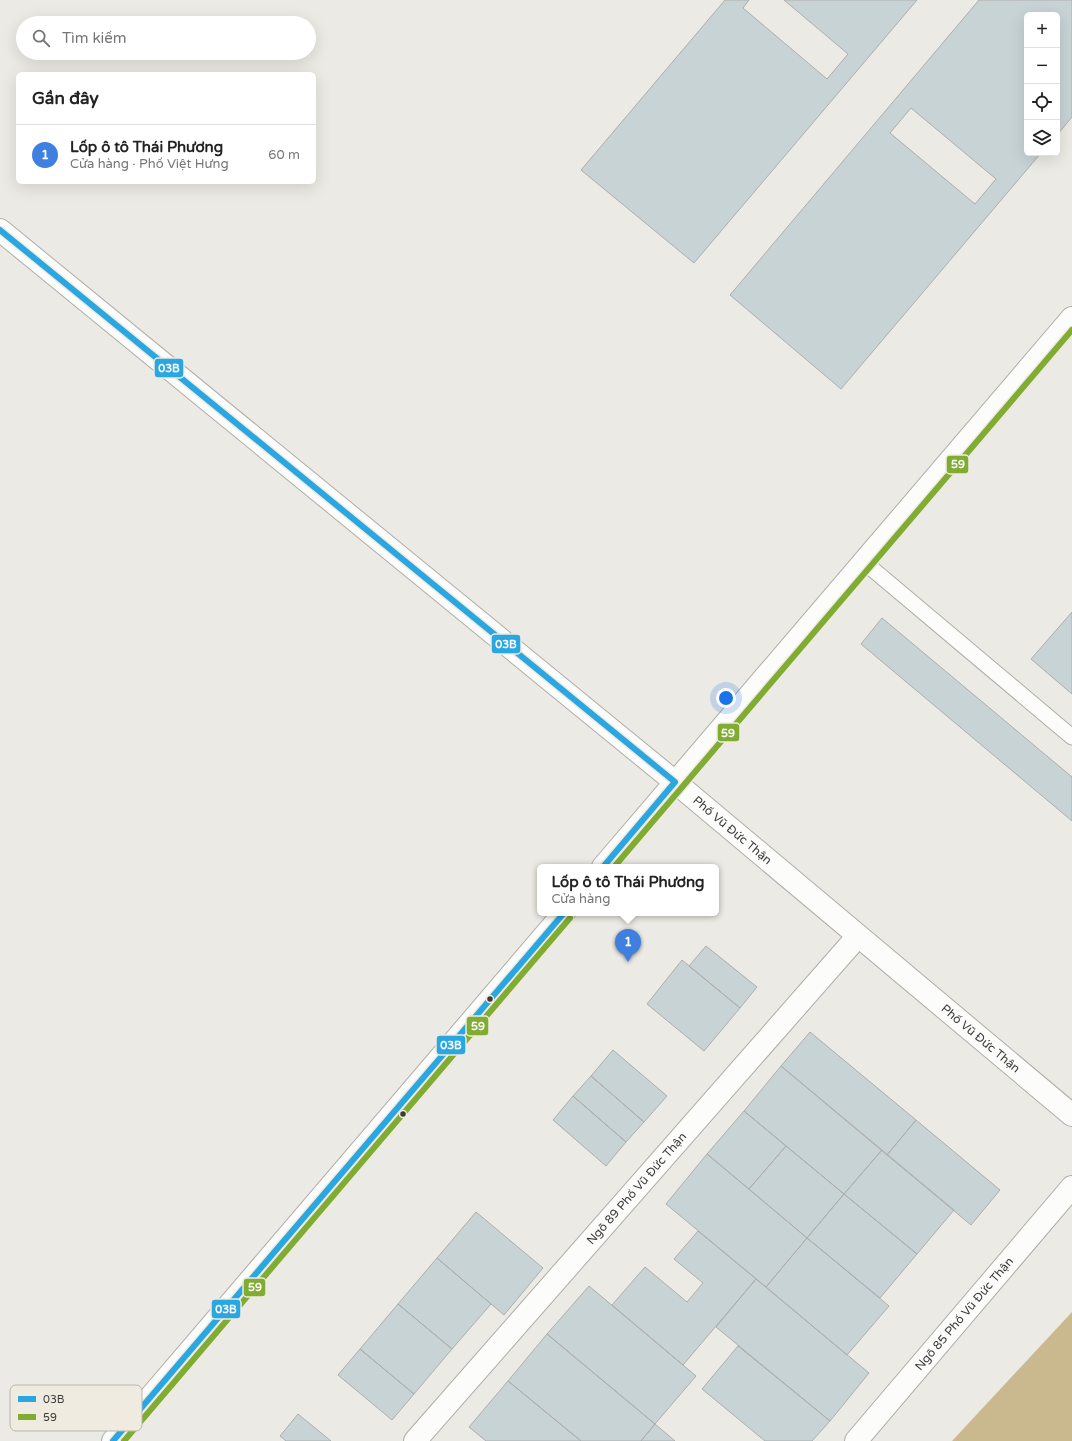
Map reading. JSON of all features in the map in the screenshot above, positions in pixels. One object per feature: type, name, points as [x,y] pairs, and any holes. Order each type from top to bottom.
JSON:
[{"type":"street","name":"Phố Vũ Đức Thận","points":[[0,230],[675,782],[1072,1115]]},
{"type":"street","points":[[606,864],[1072,318]]},
{"type":"street","points":[[142,1407],[561,916]]},
{"type":"street","name":"Ngõ 89 Phố Vũ Đức Thận","points":[[415,1441],[858,936]]},
{"type":"street","name":"Ngõ 85 Phố Vũ Đức Thận","points":[[856,1441],[1072,1187]]},
{"type":"street","points":[[113,1441],[122,1431]]},
{"type":"lane","points":[[864,562],[1072,737]]},
{"type":"shaded area","points":[[1072,1312],[1072,1441],[952,1441]]},
{"type":"building","points":[[725,0],[749,0],[743,8],[827,79],[848,54],[784,0],[917,0],[694,263],[581,170]]},
{"type":"building","points":[[979,0],[1072,0],[1072,117],[1060,131],[1060,12],[1024,12],[1024,156],[1038,156],[841,389],[730,295]],"holes":[[[911,108],[996,179],[975,204],[890,133]]]},
{"type":"building","points":[[1072,612],[1072,694],[1031,659]]},
{"type":"building","points":[[882,618],[1072,777],[1072,821],[861,644]]},
{"type":"building","points":[[706,946],[757,987],[740,1008],[689,966]]},
{"type":"building","points":[[682,960],[740,1008],[704,1051],[647,1004]]},
{"type":"building","points":[[810,1032],[916,1120],[887,1155],[781,1066]]},
{"type":"building","points":[[613,1050],[667,1096],[644,1122],[591,1076]]},
{"type":"building","points":[[781,1066],[882,1150],[844,1194],[744,1111]]},
{"type":"building","points":[[591,1076],[644,1122],[626,1142],[573,1096]]},
{"type":"building","points":[[573,1096],[626,1142],[606,1166],[553,1120]]},
{"type":"building","points":[[744,1111],[786,1146],[749,1189],[707,1154]]},
{"type":"building","points":[[916,1120],[1000,1190],[971,1225],[887,1155]]},
{"type":"building","points":[[786,1146],[844,1194],[807,1238],[749,1189]]},
{"type":"building","points":[[882,1150],[954,1210],[917,1254],[844,1194]]},
{"type":"building","points":[[707,1154],[807,1238],[766,1287],[666,1204]]},
{"type":"building","points":[[844,1194],[917,1254],[880,1298],[807,1238]]},
{"type":"building","points":[[476,1212],[543,1268],[504,1315],[437,1258]]},
{"type":"building","points":[[698,1231],[756,1279],[683,1365],[612,1305],[645,1267],[687,1302],[703,1283],[674,1259]]},
{"type":"building","points":[[807,1238],[889,1306],[847,1355],[766,1287]]},
{"type":"building","points":[[437,1258],[491,1304],[452,1349],[398,1304]]},
{"type":"building","points":[[756,1279],[869,1373],[830,1421],[716,1327]]},
{"type":"building","points":[[589,1286],[696,1376],[655,1424],[547,1334]]},
{"type":"building","points":[[398,1304],[452,1349],[414,1394],[360,1349]]},
{"type":"building","points":[[547,1334],[655,1424],[641,1441],[581,1441],[508,1381]]},
{"type":"building","points":[[738,1346],[830,1421],[812,1441],[765,1441],[702,1389]]},
{"type":"building","points":[[360,1349],[414,1394],[392,1420],[338,1375]]},
{"type":"building","points":[[508,1381],[581,1441],[486,1441],[469,1427]]},
{"type":"building","points":[[298,1414],[331,1441],[286,1441],[280,1436]]},
{"type":"building","points":[[655,1424],[675,1441],[641,1441]]},
{"type":"transit line","name":"03B","points":[[0,230],[675,782]]},
{"type":"transit line","name":"59","points":[[617,864],[1072,330]]},
{"type":"transit line","name":"03B","points":[[606,864],[675,782]]},
{"type":"transit line","name":"03B","points":[[142,1407],[561,916]]},
{"type":"transit line","name":"59","points":[[142,1420],[570,918]]},
{"type":"transit line","name":"03B","points":[[113,1441],[122,1431]]},
{"type":"transit line","name":"59","points":[[124,1441],[133,1431]]},
{"type":"place","name":"Lốp ô tô Thái Phương","points":[[628,962]]}]
